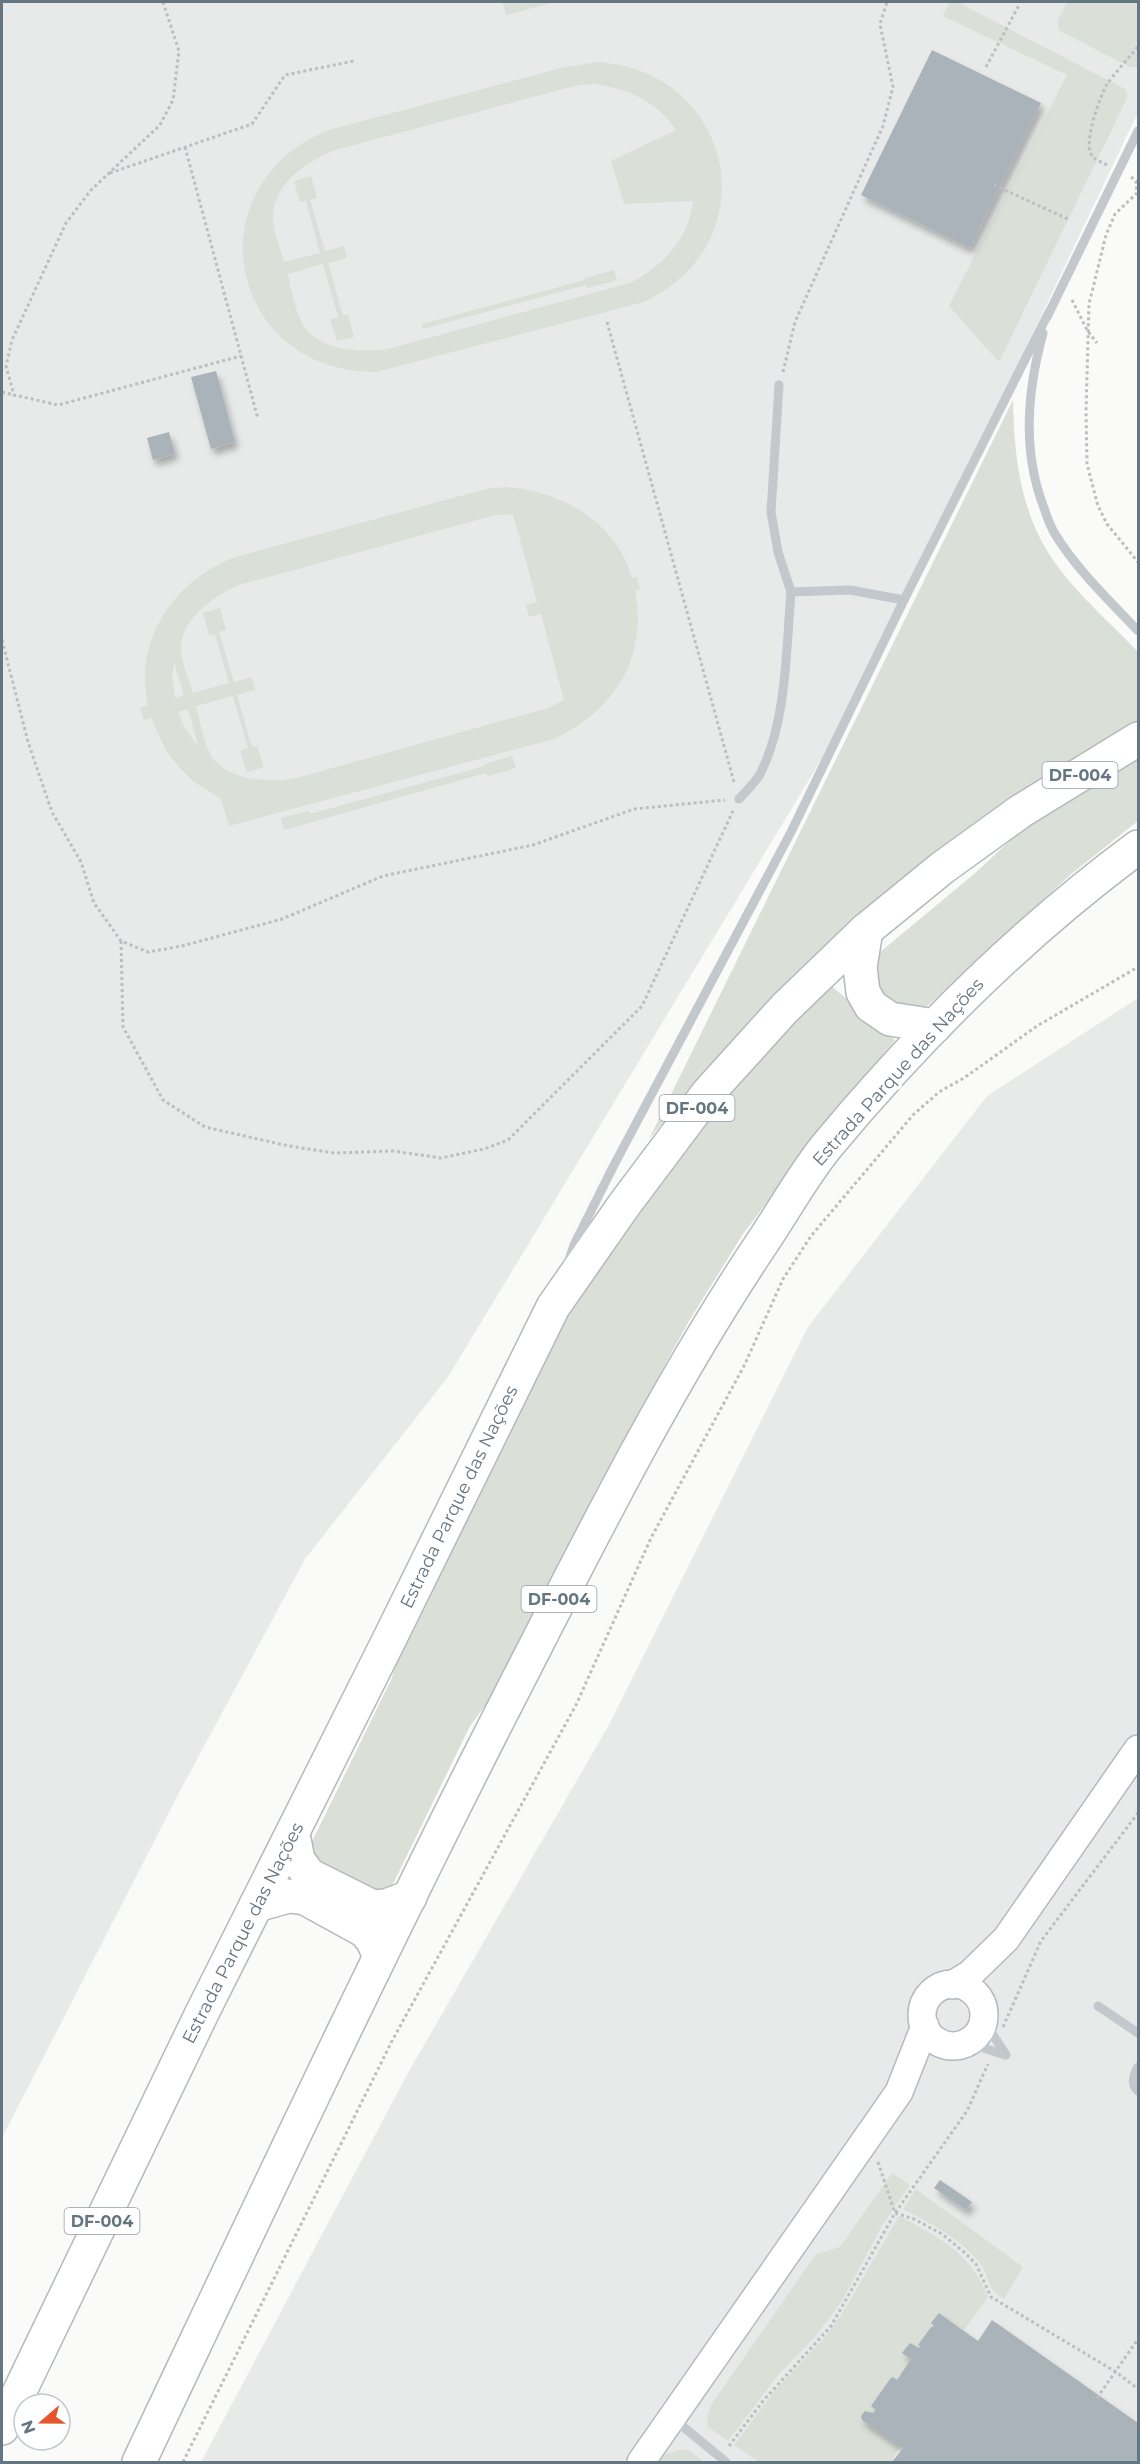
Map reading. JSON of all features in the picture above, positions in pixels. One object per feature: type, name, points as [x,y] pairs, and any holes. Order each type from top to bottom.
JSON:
[{"type":"highway","name":"Estrada Parque das Nações","points":[[2,2428],[256,1905],[553,1307],[624,1205],[708,1093],[784,1009],[866,930],[985,836],[1021,811],[1138,739]]},
{"type":"highway","name":"Estrada Parque das Nações","points":[[139,2463],[450,1813],[651,1423],[726,1296],[824,1150],[934,1026],[989,971],[1072,899],[1138,847]]},
{"type":"highway","points":[[866,930],[860,967],[863,992],[871,1006],[890,1019],[934,1026]]},
{"type":"highway","points":[[292,1834],[297,1860],[309,1875],[373,1907],[386,1906],[410,1897]]},
{"type":"highway","points":[[256,1905],[289,1896],[304,1898],[365,1931],[373,1941],[380,1957]]},
{"type":"street","points":[[959,2044],[933,2038],[925,2026],[923,2012],[930,1996],[942,1987],[952,1985],[970,1974],[1006,1939],[1138,1749]]},
{"type":"street","points":[[641,2463],[899,2092],[938,2055],[979,2032],[988,2018],[1006,1939]]},
{"type":"street","points":[[952,1985],[967,1988],[988,2018]]},
{"type":"street","points":[[899,2092],[925,2026]]},
{"type":"lane","points":[[553,1307],[574,1245],[674,1050],[791,832],[903,600],[1138,131]]},
{"type":"lane","points":[[1048,312],[1033,370],[1029,398],[1028,429],[1035,486],[1059,540],[1094,584],[1138,631]]},
{"type":"lane","points":[[739,799],[759,776],[774,740],[781,698],[791,592],[778,552],[771,512],[779,385]]},
{"type":"lane","points":[[791,592],[850,590],[903,600]]},
{"type":"lane","points":[[1098,2006],[1138,2033]]},
{"type":"lane","points":[[959,2044],[1006,2055],[988,2018]]},
{"type":"lane","points":[[1138,2067],[1133,2081],[1138,2091]]},
{"type":"lane","points":[[673,2418],[723,2460]]},
{"type":"path","points":[[14,395],[6,366],[12,340],[66,223],[91,190],[160,125],[173,100],[179,51],[163,2]]},
{"type":"path","points":[[779,385],[795,322],[883,126],[893,87],[880,24],[887,2]]},
{"type":"path","points":[[986,67],[1019,5]]},
{"type":"path","points":[[1096,160],[1091,155],[1089,147],[1095,111],[1106,85],[1127,63],[1138,46]]},
{"type":"path","points":[[108,174],[252,124],[285,75],[354,61]]},
{"type":"path","points":[[185,147],[258,419]]},
{"type":"path","points":[[1125,173],[1136,181],[1137,193],[1115,214],[1106,235],[1089,304],[1087,464],[1093,491],[1107,524],[1138,562]]},
{"type":"path","points":[[994,185],[1070,220]]},
{"type":"path","points":[[1072,300],[1097,344]]},
{"type":"path","points":[[122,941],[123,1027],[163,1100],[205,1127],[289,1146],[334,1153],[393,1151],[441,1158],[484,1149],[508,1140],[642,1006],[739,799],[607,322]]},
{"type":"path","points":[[2,392],[58,405],[241,356]]},
{"type":"path","points":[[2,640],[28,742],[52,812],[81,862],[94,903],[122,941],[148,952],[182,946],[282,919],[383,876],[533,845],[634,809],[739,799]]},
{"type":"path","points":[[183,2463],[392,2041],[576,1705],[651,1538],[745,1364],[783,1279],[811,1236],[913,1115],[939,1092],[964,1078],[1037,1026],[1138,967]]},
{"type":"path","points":[[988,2018],[1041,1941],[1138,1813]]},
{"type":"path","points":[[723,2460],[763,2401],[831,2326],[895,2213],[967,2111],[990,2058]]},
{"type":"path","points":[[895,2213],[914,2219],[942,2234],[964,2252],[976,2264],[991,2297],[1116,2372],[1138,2390]]},
{"type":"path","points":[[1097,2398],[1138,2339]]},
{"type":"shaded area","points":[[2,2],[1138,2],[1138,112],[864,689],[448,1377],[305,1559],[180,1791],[2,2138]]},
{"type":"shaded area","points":[[502,2],[555,2],[506,15]]},
{"type":"shaded area","points":[[950,2],[964,2],[963,5],[1125,89],[1128,96],[1000,360],[997,360],[949,306],[1067,75],[943,16]]},
{"type":"shaded area","points":[[1067,2],[1138,2],[1138,67],[1130,67],[1060,31],[1058,24]]},
{"type":"shaded area","points":[[598,62],[645,73],[681,95],[706,127],[720,164],[721,203],[709,241],[684,275],[644,302],[376,372],[326,364],[287,342],[260,310],[245,272],[244,231],[257,191],[285,156],[329,130],[561,68]],"holes":[[[595,84],[619,89],[641,98],[660,111],[676,130],[611,161],[624,204],[693,201],[680,239],[663,260],[630,283],[388,349],[338,348],[315,338],[306,330],[296,308],[288,274],[323,264],[338,317],[330,319],[337,341],[354,337],[348,314],[343,316],[328,263],[347,258],[344,246],[325,251],[310,200],[317,198],[311,176],[294,181],[300,202],[306,201],[320,253],[284,262],[273,220],[274,207],[278,196],[292,176],[313,161],[335,150],[578,85]]]},
{"type":"shaded area","points":[[614,270],[617,280],[588,288],[586,285],[423,329],[422,324]]},
{"type":"shaded area","points":[[1013,400],[1019,470],[1033,522],[1049,554],[1072,584],[1138,652],[1138,722],[1102,741],[987,814],[816,955],[751,1019],[649,1139]]},
{"type":"shaded area","points":[[506,487],[527,490],[547,495],[584,513],[613,540],[632,578],[637,577],[640,589],[635,591],[638,615],[631,660],[622,680],[609,698],[594,713],[554,739],[229,826],[221,799],[193,781],[179,767],[167,752],[151,718],[144,720],[140,708],[148,705],[145,681],[147,658],[153,637],[163,616],[176,598],[192,582],[232,558],[486,489]],"holes":[[[513,514],[537,602],[526,605],[529,617],[541,614],[564,700],[548,708],[293,779],[263,780],[243,777],[217,763],[206,744],[196,706],[233,696],[248,748],[240,751],[247,772],[264,767],[257,746],[252,747],[237,695],[255,690],[252,677],[234,682],[219,632],[226,630],[220,608],[203,613],[209,635],[215,634],[229,683],[193,693],[181,647],[187,626],[201,609],[239,585],[495,515]],[[174,662],[184,695],[175,698],[172,678]],[[188,709],[198,746],[184,727],[178,712]]]},
{"type":"shaded area","points":[[1138,755],[1138,821],[1070,875],[932,1002],[926,1007],[901,1011],[871,984],[874,960],[879,953],[974,874],[1029,823]]},
{"type":"shaded area","points":[[512,756],[516,768],[488,776],[486,773],[284,830],[281,818],[309,811],[310,814],[485,766],[485,764]]},
{"type":"shaded area","points":[[829,984],[895,1040],[811,1144],[743,1234],[689,1321],[596,1490],[500,1686],[470,1726],[391,1888],[381,1897],[305,1856],[392,1678],[400,1642],[553,1336],[674,1155],[769,1044]]},
{"type":"shaded area","points":[[1138,998],[1138,2462],[201,2462],[408,2073],[610,1723],[808,1327],[987,1096]]},
{"type":"shaded area","points":[[892,2173],[910,2185],[883,2224],[842,2301],[815,2337],[779,2374],[728,2441],[708,2427],[707,2419],[711,2405],[816,2254],[840,2247]]},
{"type":"shaded area","points":[[916,2189],[1023,2267],[1004,2299],[993,2291],[982,2266],[970,2252],[933,2225],[903,2209]]},
{"type":"shaded area","points":[[899,2216],[940,2239],[963,2258],[973,2269],[988,2297],[964,2330],[939,2313],[931,2325],[937,2329],[923,2350],[914,2345],[909,2353],[915,2358],[899,2382],[894,2378],[875,2413],[868,2412],[901,2445],[891,2462],[759,2462],[734,2445],[776,2389],[824,2338],[842,2314]]},
{"type":"shaded area","points":[[682,2449],[690,2451],[704,2462],[658,2462],[666,2454]]},
{"type":"building","points":[[932,50],[1041,103],[970,248],[861,195]]},
{"type":"building","points":[[216,371],[235,442],[211,449],[191,377]]},
{"type":"building","points":[[169,432],[175,454],[153,460],[147,438]]},
{"type":"building","points":[[940,2180],[972,2202],[966,2210],[934,2188]]},
{"type":"building","points":[[939,2313],[978,2341],[992,2320],[1138,2423],[1138,2462],[892,2462],[903,2448],[862,2420],[861,2416],[865,2411],[873,2413],[876,2410],[871,2406],[890,2379],[893,2377],[897,2380],[911,2359],[902,2353],[910,2343],[919,2348],[918,2345],[931,2327],[934,2327],[931,2323]]}]
